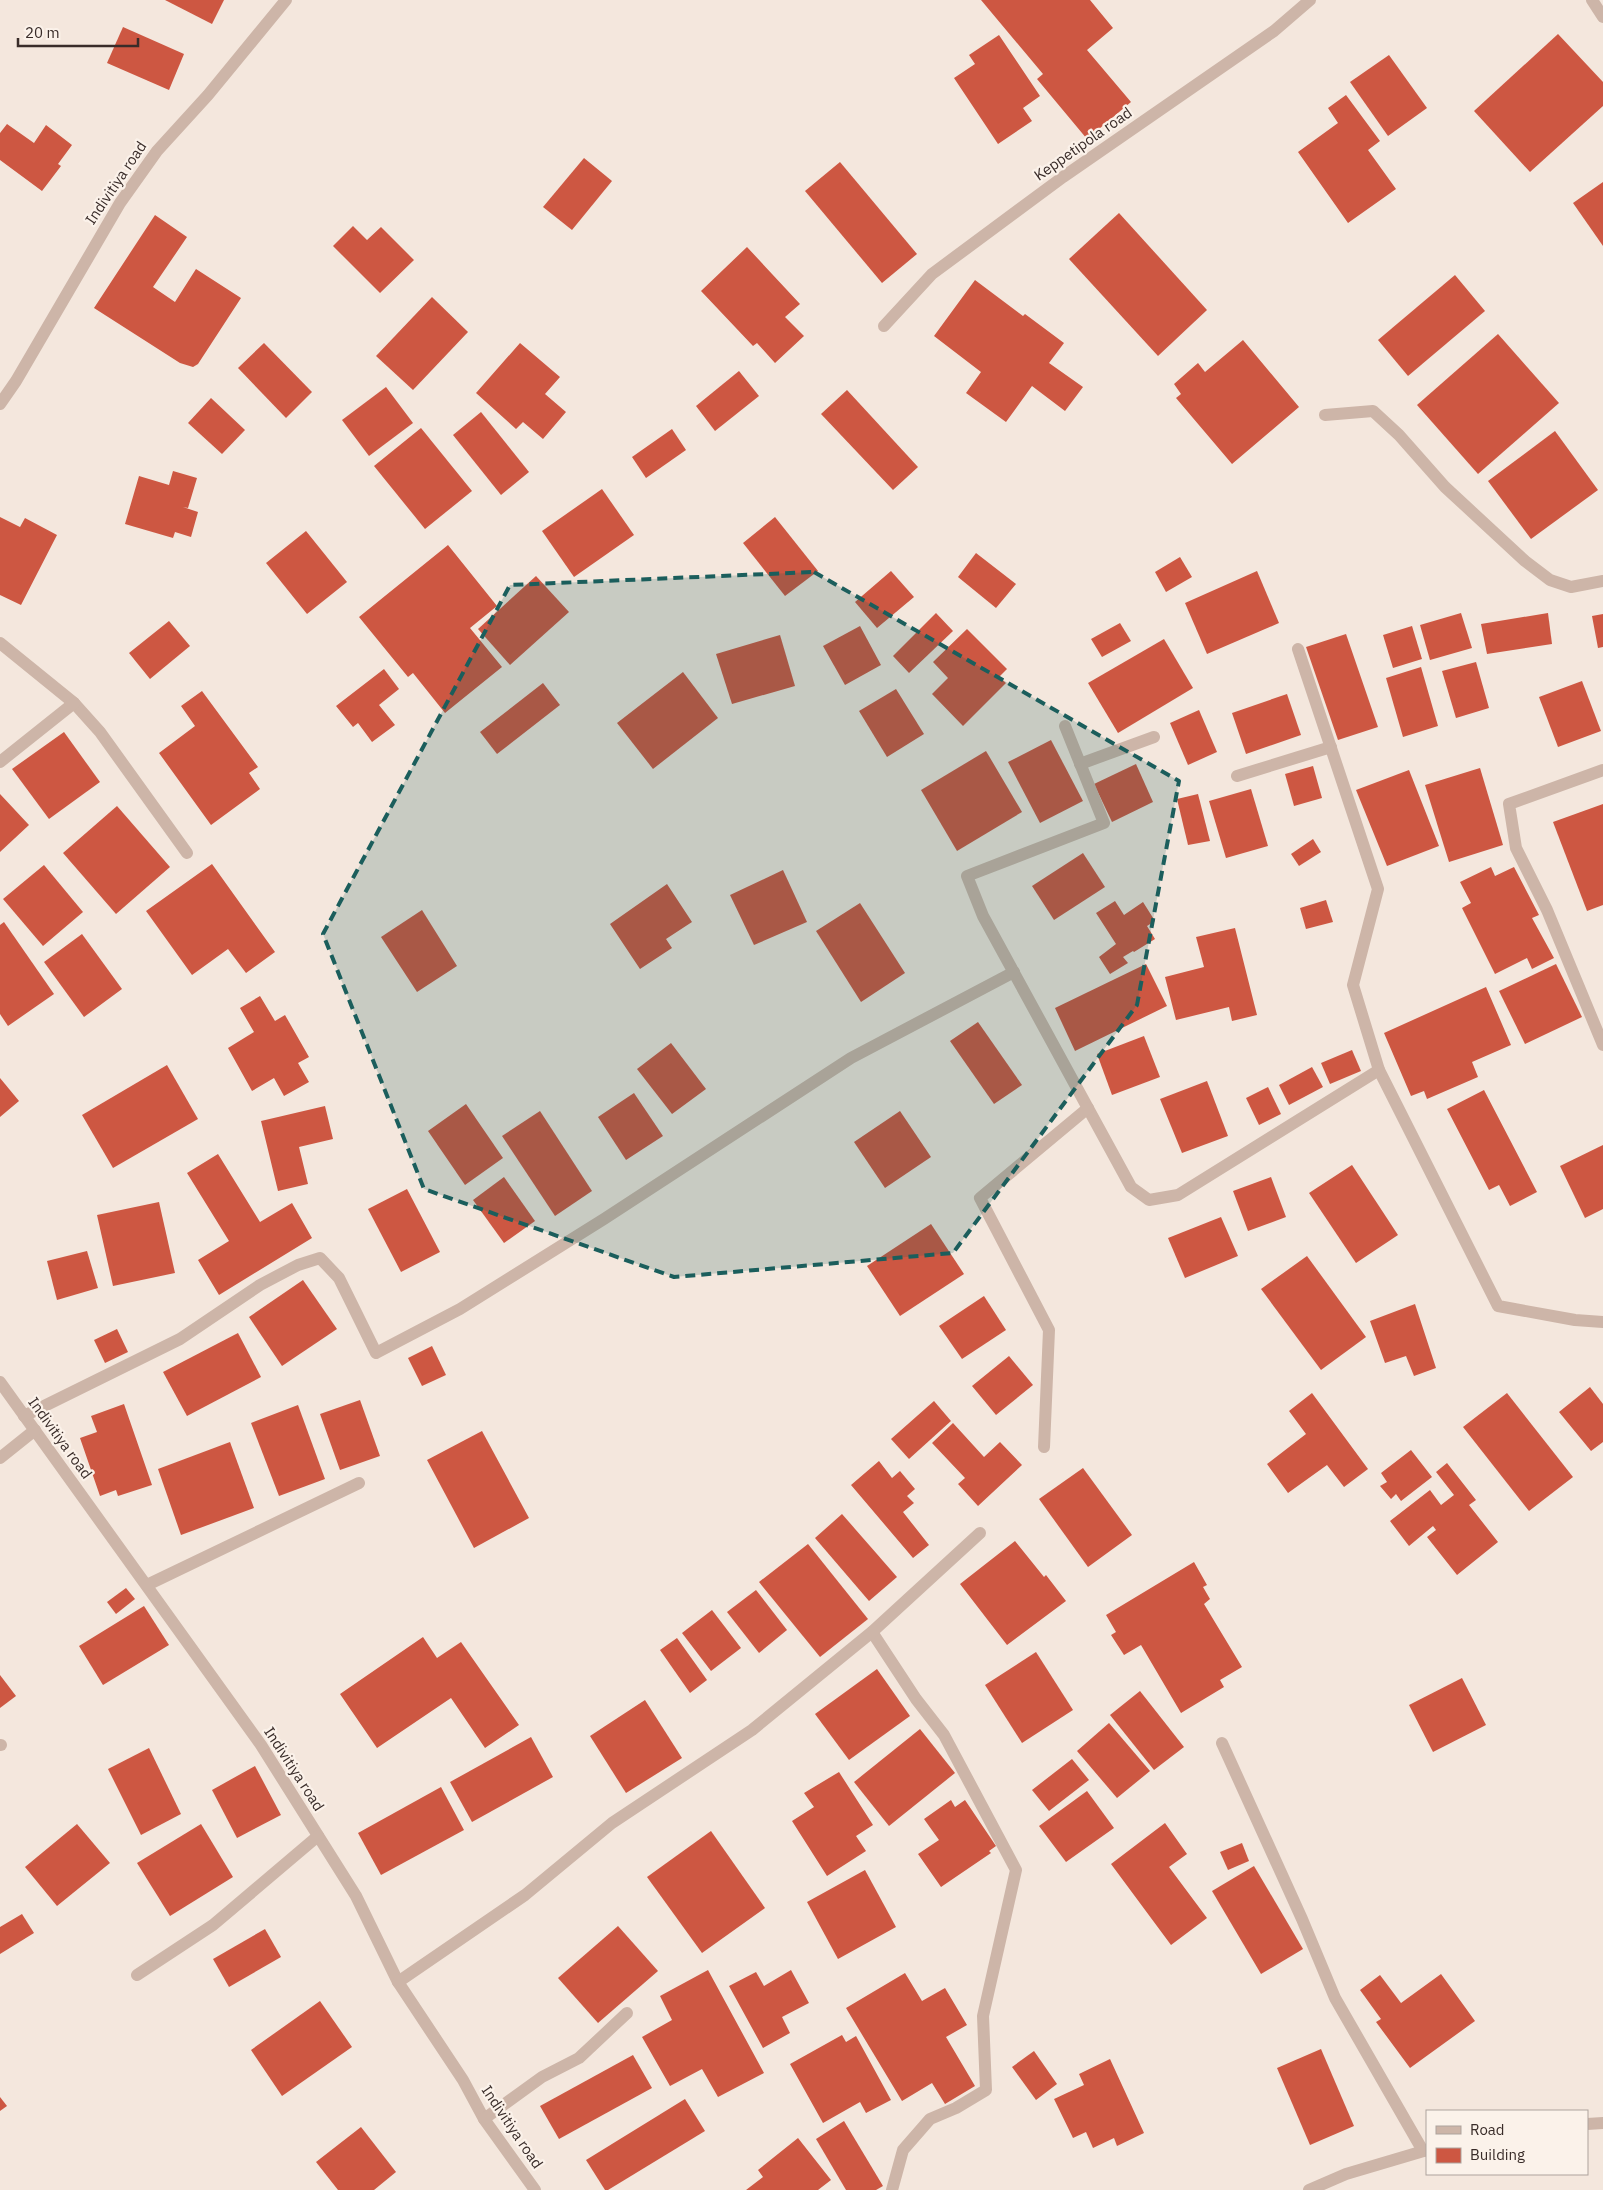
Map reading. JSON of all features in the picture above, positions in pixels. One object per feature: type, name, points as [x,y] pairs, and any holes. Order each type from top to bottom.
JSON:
[{"type":"street","name":"Indivitiya road","points":[[0,404],[16,381],[120,203],[157,151],[208,95],[286,0]]},
{"type":"street","name":"Keppetipola road","points":[[884,326],[932,274],[1063,177],[1274,31],[1310,0]]},
{"type":"street","points":[[1592,0],[1603,17]]},
{"type":"street","points":[[1325,415],[1373,411],[1399,434],[1445,487],[1525,562],[1550,580],[1571,587],[1603,581]]},
{"type":"street","points":[[0,643],[74,703],[100,732],[188,853]]},
{"type":"street","points":[[1298,649],[1378,889],[1353,985],[1379,1070],[1498,1306],[1574,1320],[1603,1322]]},
{"type":"street","points":[[0,762],[74,703]]},
{"type":"street","points":[[1065,726],[1104,823],[967,876],[983,916],[1131,1187],[1149,1200],[1178,1195],[1379,1070]]},
{"type":"street","points":[[1080,764],[1154,737]]},
{"type":"street","points":[[1237,776],[1331,747]]},
{"type":"street","points":[[1603,770],[1510,804],[1516,848],[1547,910],[1603,1045]]},
{"type":"street","points":[[24,1416],[180,1339],[260,1285],[298,1266],[320,1258],[339,1278],[376,1353],[460,1308],[604,1218],[851,1058],[1014,972]]},
{"type":"street","points":[[1044,1447],[1049,1330],[980,1198],[1088,1108]]},
{"type":"street","name":"Indivitiya road","points":[[0,1382],[261,1746],[356,1896],[398,1982],[463,2080],[484,2119],[535,2190]]},
{"type":"street","points":[[0,1458],[35,1430]]},
{"type":"street","points":[[148,1586],[359,1483]]},
{"type":"street","points":[[398,1982],[525,1894],[612,1824],[752,1730],[872,1632],[980,1532]]},
{"type":"street","points":[[872,1632],[916,1699],[944,1734],[1016,1870],[983,2016],[986,2090],[956,2108],[930,2119],[903,2150],[892,2190]]},
{"type":"street","points":[[1222,1742],[1302,1919],[1335,1998],[1425,2151],[1346,2174],[1308,2190]]},
{"type":"street","points":[[137,1975],[213,1925],[318,1836]]},
{"type":"street","points":[[484,2119],[542,2077],[579,2058],[627,2013]]},
{"type":"street","points":[[1588,2124],[1603,2123]]},
{"type":"highlighted area","points":[[814,572],[1179,781],[1137,1005],[953,1253],[674,1277],[424,1189],[323,934],[510,585]]},
{"type":"building","points":[[165,0],[224,0],[212,24]]},
{"type":"building","points":[[981,0],[1090,0],[1113,28],[1087,50],[1131,102],[1087,139],[1037,79],[1043,74]]},
{"type":"building","points":[[123,27],[184,54],[169,90],[107,63]]},
{"type":"building","points":[[1558,34],[1603,82],[1603,106],[1530,172],[1474,111]]},
{"type":"building","points":[[999,35],[1040,96],[1023,108],[1032,121],[998,144],[954,78],[975,64],[969,55]]},
{"type":"building","points":[[1389,55],[1427,108],[1388,136],[1350,82]]},
{"type":"building","points":[[1346,95],[1380,141],[1368,150],[1396,189],[1348,223],[1298,152],[1338,123],[1328,108]]},
{"type":"building","points":[[7,124],[34,143],[46,125],[72,145],[58,164],[61,166],[42,191],[0,160],[0,133]]},
{"type":"building","points":[[584,158],[612,181],[572,230],[543,207]]},
{"type":"building","points":[[840,162],[917,254],[882,283],[805,191]]},
{"type":"building","points":[[1603,182],[1603,246],[1573,203]]},
{"type":"building","points":[[1119,213],[1207,310],[1158,356],[1069,259]]},
{"type":"building","points":[[155,215],[187,237],[153,287],[175,302],[196,269],[241,298],[198,364],[193,367],[180,363],[94,308]]},
{"type":"building","points":[[353,226],[367,240],[381,227],[414,260],[380,293],[333,246]]},
{"type":"building","points":[[747,247],[800,304],[785,317],[804,336],[775,363],[757,343],[753,346],[701,291]]},
{"type":"building","points":[[1455,275],[1485,311],[1408,376],[1378,340]]},
{"type":"building","points":[[975,280],[1023,316],[1025,314],[1064,343],[1049,363],[1083,387],[1065,411],[1032,386],[1006,422],[966,393],[981,372],[934,336]]},
{"type":"building","points":[[432,297],[468,332],[413,390],[376,356]]},
{"type":"building","points":[[1498,334],[1559,403],[1478,474],[1417,405]]},
{"type":"building","points":[[1243,340],[1299,407],[1232,464],[1176,398],[1181,394],[1174,384],[1198,363],[1205,372]]},
{"type":"building","points":[[264,343],[312,392],[286,418],[238,368]]},
{"type":"building","points":[[520,343],[560,377],[545,394],[566,412],[543,439],[523,422],[516,429],[476,393]]},
{"type":"building","points":[[739,371],[759,396],[715,431],[696,406]]},
{"type":"building","points":[[386,387],[413,423],[369,456],[342,420]]},
{"type":"building","points":[[847,390],[918,467],[893,490],[821,414]]},
{"type":"building","points":[[211,398],[245,430],[222,454],[188,423]]},
{"type":"building","points":[[481,412],[529,472],[501,495],[453,435]]},
{"type":"building","points":[[421,428],[472,491],[425,529],[374,466]]},
{"type":"building","points":[[672,429],[686,450],[646,478],[632,457]]},
{"type":"building","points":[[1555,431],[1598,490],[1531,539],[1488,481]]},
{"type":"building","points":[[173,471],[197,478],[188,508],[183,507],[198,512],[191,537],[175,532],[173,538],[125,524],[139,476],[169,485]]},
{"type":"building","points":[[602,489],[634,535],[574,577],[542,531]]},
{"type":"building","points":[[0,517],[20,527],[25,518],[57,535],[21,605],[0,595]]},
{"type":"building","points":[[775,517],[818,571],[785,596],[743,543]]},
{"type":"building","points":[[306,531],[347,582],[307,614],[266,563]]},
{"type":"building","points":[[448,545],[497,606],[470,628],[502,667],[445,713],[413,673],[408,677],[359,617]]},
{"type":"building","points":[[976,553],[1016,584],[996,608],[958,577]]},
{"type":"building","points":[[1180,557],[1192,577],[1166,592],[1155,572]]},
{"type":"building","points":[[891,571],[914,597],[877,628],[855,602]]},
{"type":"building","points":[[1257,571],[1279,623],[1207,654],[1185,603]]},
{"type":"building","points":[[536,576],[569,612],[510,665],[478,629]]},
{"type":"building","points":[[936,613],[953,631],[909,673],[893,656]]},
{"type":"building","points":[[1461,613],[1472,648],[1430,660],[1420,625]]},
{"type":"building","points":[[1548,613],[1552,644],[1487,654],[1481,624]]},
{"type":"building","points":[[1603,614],[1603,647],[1598,648],[1592,616]]},
{"type":"building","points":[[169,621],[190,646],[150,679],[129,653]]},
{"type":"building","points":[[1120,623],[1131,641],[1102,657],[1091,639]]},
{"type":"building","points":[[860,626],[881,665],[845,685],[823,646]]},
{"type":"building","points":[[1412,626],[1422,659],[1393,668],[1383,635]]},
{"type":"building","points":[[967,629],[1007,669],[999,677],[1006,683],[963,726],[932,694],[948,678],[933,662]]},
{"type":"building","points":[[1346,634],[1378,727],[1338,740],[1306,647]]},
{"type":"building","points":[[780,635],[795,686],[732,704],[716,654]]},
{"type":"building","points":[[1164,639],[1193,688],[1118,733],[1088,683]]},
{"type":"building","points":[[1476,662],[1489,708],[1456,718],[1442,671]]},
{"type":"building","points":[[1421,667],[1438,726],[1403,737],[1386,678]]},
{"type":"building","points":[[384,669],[399,689],[379,705],[395,725],[372,742],[358,723],[353,727],[336,706]]},
{"type":"building","points":[[683,672],[718,718],[653,769],[617,723]]},
{"type":"building","points":[[1582,681],[1601,731],[1558,747],[1539,697]]},
{"type":"building","points":[[543,683],[560,705],[497,754],[480,732]]},
{"type":"building","points":[[896,689],[924,734],[887,757],[859,711]]},
{"type":"building","points":[[202,691],[258,767],[249,773],[260,789],[211,825],[159,753],[195,726],[181,706]]},
{"type":"building","points":[[1287,694],[1301,735],[1246,754],[1232,713]]},
{"type":"building","points":[[1199,710],[1217,752],[1188,765],[1170,723]]},
{"type":"building","points":[[64,732],[100,782],[49,819],[12,769]]},
{"type":"building","points":[[1051,740],[1083,801],[1040,823],[1008,762]]},
{"type":"building","points":[[986,751],[1022,812],[957,851],[921,790]]},
{"type":"building","points":[[1136,764],[1153,802],[1112,822],[1094,784]]},
{"type":"building","points":[[1313,766],[1322,798],[1294,806],[1285,774]]},
{"type":"building","points":[[1480,768],[1503,845],[1449,862],[1425,785]]},
{"type":"building","points":[[1409,770],[1439,846],[1387,866],[1356,790]]},
{"type":"building","points":[[1251,789],[1268,846],[1226,858],[1209,801]]},
{"type":"building","points":[[0,794],[29,825],[0,852]]},
{"type":"building","points":[[1198,794],[1210,841],[1188,845],[1177,799]]},
{"type":"building","points":[[1603,804],[1603,905],[1587,911],[1553,822]]},
{"type":"building","points":[[117,806],[170,867],[116,914],[63,853]]},
{"type":"building","points":[[1313,839],[1321,852],[1299,866],[1291,854]]},
{"type":"building","points":[[1083,853],[1105,887],[1054,920],[1032,886]]},
{"type":"building","points":[[212,864],[275,952],[246,973],[228,949],[192,975],[146,911]]},
{"type":"building","points":[[44,865],[83,912],[43,946],[3,899]]},
{"type":"building","points":[[1491,867],[1495,876],[1514,867],[1539,915],[1532,918],[1554,958],[1532,969],[1527,958],[1495,974],[1462,908],[1471,903],[1460,882]]},
{"type":"building","points":[[783,870],[807,922],[754,945],[730,895]]},
{"type":"building","points":[[667,884],[692,922],[666,939],[672,948],[640,969],[610,924]]},
{"type":"building","points":[[1326,900],[1333,922],[1306,929],[1300,908]]},
{"type":"building","points":[[1115,901],[1124,915],[1143,902],[1155,921],[1147,926],[1155,939],[1123,957],[1128,963],[1110,974],[1099,957],[1116,944],[1096,913]]},
{"type":"building","points":[[860,903],[905,973],[861,1002],[816,931]]},
{"type":"building","points":[[422,910],[457,966],[417,992],[381,937]]},
{"type":"building","points":[[4,922],[54,994],[8,1026],[0,1014],[0,925]]},
{"type":"building","points":[[1235,928],[1257,1015],[1232,1021],[1229,1007],[1176,1020],[1165,977],[1204,967],[1196,937]]},
{"type":"building","points":[[82,934],[122,989],[84,1017],[44,962]]},
{"type":"building","points":[[1146,964],[1167,1006],[1075,1051],[1055,1008]]},
{"type":"building","points":[[1556,964],[1582,1017],[1525,1044],[1499,991]]},
{"type":"building","points":[[1486,987],[1511,1045],[1472,1062],[1478,1077],[1427,1099],[1424,1091],[1411,1096],[1384,1033]]},
{"type":"building","points":[[260,996],[275,1021],[285,1015],[309,1057],[298,1063],[309,1082],[284,1096],[274,1078],[252,1091],[228,1048],[254,1032],[240,1008]]},
{"type":"building","points":[[978,1022],[1022,1085],[994,1104],[950,1041]]},
{"type":"building","points":[[1144,1036],[1160,1077],[1112,1095],[1097,1054]]},
{"type":"building","points":[[671,1043],[706,1089],[672,1114],[637,1069]]},
{"type":"building","points":[[1352,1050],[1361,1071],[1330,1084],[1321,1063]]},
{"type":"building","points":[[167,1065],[198,1119],[113,1168],[82,1115]]},
{"type":"building","points":[[1312,1067],[1323,1087],[1289,1105],[1279,1085]]},
{"type":"building","points":[[0,1078],[19,1101],[0,1117]]},
{"type":"building","points":[[1207,1081],[1228,1136],[1182,1153],[1160,1099]]},
{"type":"building","points":[[1268,1087],[1281,1114],[1259,1125],[1246,1098]]},
{"type":"building","points":[[1484,1090],[1537,1192],[1510,1206],[1499,1185],[1489,1190],[1447,1109]]},
{"type":"building","points":[[634,1093],[663,1136],[626,1160],[598,1117]]},
{"type":"building","points":[[466,1104],[503,1158],[465,1185],[428,1131]]},
{"type":"building","points":[[325,1106],[333,1139],[299,1147],[308,1184],[278,1191],[261,1121]]},
{"type":"building","points":[[540,1111],[592,1191],[555,1216],[502,1136]]},
{"type":"building","points":[[900,1111],[931,1157],[885,1188],[854,1142]]},
{"type":"building","points":[[1603,1145],[1603,1209],[1585,1218],[1560,1166]]},
{"type":"building","points":[[218,1154],[260,1222],[292,1203],[312,1238],[219,1295],[198,1260],[229,1241],[187,1173]]},
{"type":"building","points":[[1352,1165],[1398,1235],[1356,1263],[1309,1193]]},
{"type":"building","points":[[504,1177],[535,1221],[504,1243],[473,1200]]},
{"type":"building","points":[[1271,1177],[1286,1217],[1248,1231],[1233,1191]]},
{"type":"building","points":[[407,1189],[440,1252],[401,1272],[368,1209]]},
{"type":"building","points":[[159,1202],[175,1273],[113,1286],[97,1215]]},
{"type":"building","points":[[1221,1217],[1238,1256],[1185,1278],[1168,1238]]},
{"type":"building","points":[[931,1224],[964,1274],[900,1316],[867,1266]]},
{"type":"building","points":[[87,1251],[98,1288],[57,1300],[47,1261]]},
{"type":"building","points":[[1307,1256],[1366,1337],[1321,1370],[1261,1289]]},
{"type":"building","points":[[303,1280],[337,1329],[282,1366],[249,1317]]},
{"type":"building","points":[[984,1296],[1006,1330],[962,1359],[939,1326]]},
{"type":"building","points":[[1415,1304],[1436,1368],[1414,1376],[1406,1356],[1385,1363],[1370,1321]]},
{"type":"building","points":[[117,1329],[128,1352],[105,1363],[94,1340]]},
{"type":"building","points":[[238,1333],[261,1377],[187,1416],[163,1372]]},
{"type":"building","points":[[432,1346],[446,1375],[422,1386],[408,1358]]},
{"type":"building","points":[[1009,1356],[1033,1385],[996,1415],[972,1386]]},
{"type":"building","points":[[1590,1387],[1603,1404],[1603,1442],[1591,1451],[1559,1412]]},
{"type":"building","points":[[1312,1393],[1368,1469],[1344,1487],[1327,1465],[1288,1493],[1267,1464],[1306,1434],[1289,1411]]},
{"type":"building","points":[[1507,1393],[1573,1477],[1529,1511],[1463,1427]]},
{"type":"building","points":[[360,1400],[380,1456],[340,1470],[320,1414]]},
{"type":"building","points":[[934,1401],[951,1421],[909,1459],[891,1439]]},
{"type":"building","points":[[124,1404],[152,1485],[118,1496],[116,1490],[100,1496],[80,1438],[97,1432],[91,1416]]},
{"type":"building","points":[[298,1405],[325,1479],[279,1496],[251,1423]]},
{"type":"building","points":[[953,1423],[984,1457],[1000,1442],[1022,1465],[978,1506],[958,1484],[965,1478],[932,1443]]},
{"type":"building","points":[[482,1431],[529,1518],[474,1548],[427,1460]]},
{"type":"building","points":[[230,1442],[254,1508],[181,1535],[158,1469]]},
{"type":"building","points":[[1411,1450],[1432,1477],[1401,1501],[1396,1494],[1391,1499],[1380,1486],[1387,1482],[1381,1473]]},
{"type":"building","points":[[879,1461],[892,1478],[900,1471],[915,1489],[907,1496],[914,1503],[903,1512],[929,1545],[913,1558],[851,1485]]},
{"type":"building","points":[[1447,1463],[1476,1500],[1469,1505],[1498,1542],[1457,1575],[1427,1537],[1436,1530],[1433,1526],[1409,1546],[1390,1521],[1430,1490],[1441,1505],[1454,1495],[1436,1472]]},
{"type":"building","points":[[1083,1468],[1132,1535],[1088,1567],[1039,1499]]},
{"type":"building","points":[[842,1514],[897,1577],[869,1601],[815,1538]]},
{"type":"building","points":[[1015,1541],[1044,1577],[1046,1575],[1066,1601],[1007,1645],[960,1584]]},
{"type":"building","points":[[808,1544],[868,1619],[820,1657],[759,1582]]},
{"type":"building","points":[[1194,1562],[1207,1585],[1203,1587],[1210,1599],[1204,1604],[1242,1667],[1220,1680],[1224,1687],[1181,1713],[1141,1645],[1124,1655],[1111,1635],[1116,1632],[1106,1615]]},
{"type":"building","points":[[126,1588],[135,1599],[116,1614],[107,1602]]},
{"type":"building","points":[[756,1590],[787,1630],[759,1653],[727,1612]]},
{"type":"building","points":[[144,1606],[169,1645],[103,1685],[79,1646]]},
{"type":"building","points":[[712,1610],[741,1648],[711,1671],[682,1633]]},
{"type":"building","points":[[423,1637],[437,1658],[461,1642],[519,1725],[485,1748],[451,1698],[377,1748],[340,1694]]},
{"type":"building","points":[[677,1638],[707,1680],[690,1693],[660,1650]]},
{"type":"building","points":[[1036,1652],[1073,1710],[1022,1743],[985,1685]]},
{"type":"building","points":[[877,1669],[910,1716],[849,1760],[815,1714]]},
{"type":"building","points":[[0,1675],[16,1696],[0,1708]]},
{"type":"building","points":[[1462,1678],[1486,1725],[1433,1752],[1409,1705]]},
{"type":"building","points":[[1140,1691],[1184,1747],[1154,1770],[1110,1715]]},
{"type":"building","points":[[645,1700],[682,1758],[626,1793],[590,1736]]},
{"type":"building","points":[[1109,1723],[1150,1771],[1117,1798],[1077,1751]]},
{"type":"building","points":[[920,1729],[955,1773],[889,1826],[854,1782]]},
{"type":"building","points":[[531,1737],[553,1777],[472,1822],[450,1782]]},
{"type":"building","points":[[149,1748],[181,1814],[141,1835],[108,1769]]},
{"type":"building","points":[[1072,1759],[1089,1780],[1049,1811],[1032,1790]]},
{"type":"building","points":[[255,1766],[281,1815],[237,1838],[212,1790]]},
{"type":"building","points":[[839,1772],[873,1825],[856,1836],[866,1851],[827,1876],[792,1821],[814,1807],[804,1793]]},
{"type":"building","points":[[441,1787],[464,1830],[381,1875],[358,1833]]},
{"type":"building","points":[[1087,1791],[1114,1828],[1066,1862],[1039,1826]]},
{"type":"building","points":[[951,1800],[955,1807],[965,1800],[996,1846],[989,1851],[991,1853],[941,1887],[918,1854],[939,1840],[924,1819]]},
{"type":"building","points":[[1165,1823],[1187,1854],[1169,1867],[1207,1918],[1171,1945],[1111,1864]]},
{"type":"building","points":[[77,1824],[110,1863],[57,1906],[25,1867]]},
{"type":"building","points":[[201,1824],[233,1877],[170,1916],[137,1863]]},
{"type":"building","points":[[711,1831],[765,1908],[702,1953],[647,1877]]},
{"type":"building","points":[[1242,1843],[1249,1861],[1228,1870],[1220,1852]]},
{"type":"building","points":[[1254,1866],[1303,1949],[1261,1974],[1212,1891]]},
{"type":"building","points":[[865,1870],[896,1927],[838,1959],[807,1902]]},
{"type":"building","points":[[22,1914],[34,1933],[0,1954],[0,1927]]},
{"type":"building","points":[[618,1926],[658,1971],[598,2023],[558,1978]]},
{"type":"building","points":[[265,1929],[281,1957],[229,1987],[213,1959]]},
{"type":"building","points":[[708,1970],[764,2073],[718,2097],[702,2069],[670,2086],[642,2037],[672,2020],[660,1996]]},
{"type":"building","points":[[791,1970],[809,2003],[782,2017],[790,2033],[763,2048],[729,1986],[756,1972],[764,1986]]},
{"type":"building","points":[[905,1973],[922,2001],[945,1988],[967,2025],[946,2037],[975,2086],[945,2104],[932,2083],[902,2101],[846,2008]]},
{"type":"building","points":[[1441,1974],[1475,2021],[1410,2068],[1376,2022],[1381,2019],[1360,1990],[1380,1975],[1401,2003]]},
{"type":"building","points":[[320,2001],[352,2047],[282,2096],[251,2050]]},
{"type":"building","points":[[842,2035],[846,2042],[856,2036],[891,2100],[866,2113],[860,2102],[823,2123],[790,2064]]},
{"type":"building","points":[[1321,2049],[1354,2126],[1310,2145],[1277,2068]]},
{"type":"building","points":[[1034,2051],[1057,2084],[1036,2100],[1012,2067]]},
{"type":"building","points":[[633,2055],[652,2088],[559,2139],[540,2106]]},
{"type":"building","points":[[1110,2059],[1144,2133],[1117,2146],[1114,2138],[1093,2148],[1086,2132],[1073,2138],[1054,2099],[1084,2085],[1079,2074]]},
{"type":"building","points":[[0,2097],[7,2106],[0,2111]]},
{"type":"building","points":[[685,2099],[705,2131],[608,2190],[605,2190],[586,2160]]},
{"type":"building","points":[[844,2121],[883,2186],[876,2190],[846,2190],[816,2139]]},
{"type":"building","points":[[361,2127],[396,2172],[374,2190],[338,2190],[316,2162]]},
{"type":"building","points":[[798,2138],[831,2180],[818,2190],[746,2190],[763,2177],[758,2170]]}]
